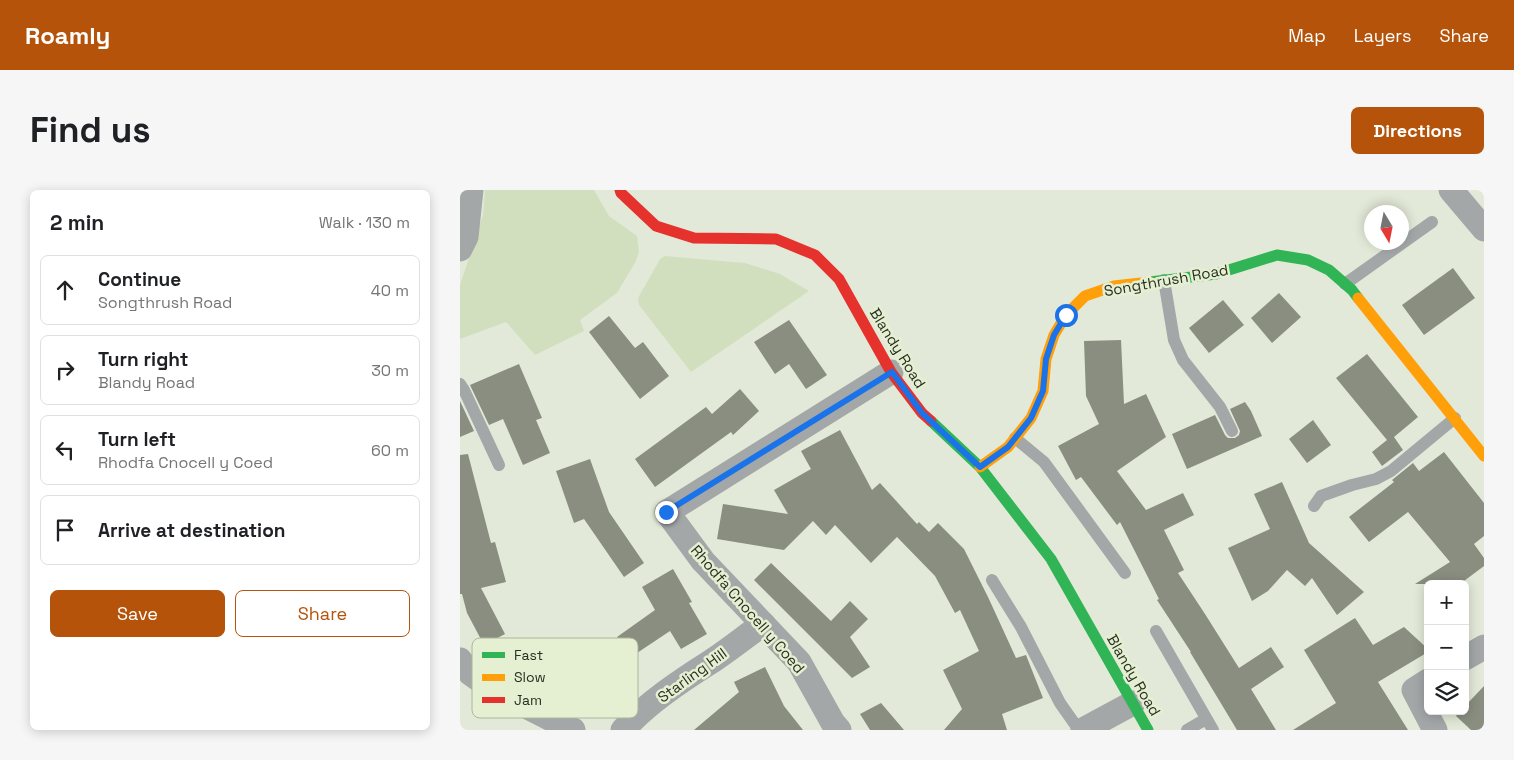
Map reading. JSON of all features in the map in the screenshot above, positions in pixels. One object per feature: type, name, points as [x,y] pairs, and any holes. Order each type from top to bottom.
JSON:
[{"type":"street","points":[[460,249],[466,237],[471,190]]},
{"type":"street","name":"Blandy Road","points":[[620,190],[621,194],[656,226],[694,238],[776,239],[815,255],[839,279],[892,372],[922,413],[980,467],[1051,559],[1148,730]]},
{"type":"street","points":[[1451,190],[1484,229]]},
{"type":"street","name":"Songthrush Road","points":[[980,467],[1008,447],[1031,418],[1043,391],[1046,359],[1054,335],[1066,315],[1085,296],[1114,286],[1216,274],[1277,255],[1308,260],[1329,270],[1352,290],[1484,456]]},
{"type":"street","name":"Rhodfa Cnocell y Coed","points":[[839,730],[833,723],[799,662],[703,560],[666,512],[892,372]]},
{"type":"street","name":"Starling Hill","points":[[638,715],[686,677],[714,660],[763,624]]},
{"type":"street","points":[[1469,656],[1484,647]]},
{"type":"street","points":[[460,660],[472,674]]},
{"type":"street","points":[[1424,684],[1414,690],[1424,709]]},
{"type":"street","points":[[1083,730],[1133,703]]},
{"type":"street","points":[[1427,715],[1435,730]]},
{"type":"street","points":[[549,718],[573,730]]},
{"type":"street","name":"Starling Hill","points":[[623,730],[635,718]]},
{"type":"lane","points":[[1345,284],[1432,222]]},
{"type":"lane","points":[[1164,280],[1174,340],[1183,360],[1220,407],[1232,431]]},
{"type":"lane","points":[[460,384],[499,465]]},
{"type":"lane","points":[[1314,506],[1321,496],[1376,479],[1391,471],[1455,418]]},
{"type":"lane","points":[[1015,438],[1044,462],[1125,573]]},
{"type":"lane","points":[[992,580],[1021,627],[1060,703],[1079,730]]},
{"type":"lane","points":[[1156,631],[1210,724],[1187,730]]},
{"type":"green space","points":[[485,190],[594,190],[609,216],[637,236],[639,251],[636,261],[617,293],[580,320],[584,331],[535,355],[506,322],[460,339],[460,285],[483,215]]},
{"type":"green space","points":[[665,256],[745,263],[780,274],[809,291],[691,372],[639,305],[638,298],[660,259]]},
{"type":"building","points":[[1453,268],[1475,298],[1424,335],[1402,305]]},
{"type":"building","points":[[1279,293],[1301,317],[1272,343],[1251,318]]},
{"type":"building","points":[[1223,300],[1244,325],[1209,353],[1189,328]]},
{"type":"building","points":[[609,316],[635,348],[643,342],[669,376],[640,399],[589,332]]},
{"type":"building","points":[[789,320],[827,375],[806,389],[789,364],[775,374],[754,342]]},
{"type":"building","points":[[1121,340],[1124,404],[1146,394],[1166,437],[1117,471],[1146,510],[1183,493],[1194,515],[1164,530],[1184,570],[1178,573],[1239,668],[1271,647],[1284,667],[1251,689],[1276,730],[1237,730],[1191,652],[1157,600],[1159,599],[1120,522],[1117,525],[1081,477],[1076,480],[1058,446],[1099,424],[1086,396],[1084,341]]},
{"type":"building","points":[[1367,354],[1418,417],[1394,437],[1403,450],[1382,466],[1372,452],[1387,440],[1336,378]]},
{"type":"building","points":[[519,364],[542,418],[536,420],[550,453],[523,465],[503,419],[489,425],[470,385]]},
{"type":"building","points":[[740,389],[759,411],[733,435],[731,432],[655,487],[635,459],[706,407],[712,414]]},
{"type":"building","points":[[460,401],[474,431],[460,437]]},
{"type":"building","points":[[1245,402],[1262,436],[1187,469],[1172,434],[1215,415],[1225,435],[1228,438],[1235,438],[1239,435],[1240,431],[1230,409]]},
{"type":"building","points":[[1313,420],[1331,445],[1307,463],[1289,439]]},
{"type":"building","points":[[840,430],[872,490],[880,483],[917,524],[919,522],[929,532],[938,523],[964,549],[1016,658],[1026,655],[1043,698],[1002,714],[1007,730],[944,730],[962,709],[943,670],[979,651],[960,610],[955,613],[935,576],[897,537],[871,563],[835,525],[826,535],[813,521],[784,550],[717,539],[723,504],[788,514],[774,490],[811,469],[801,451]]},
{"type":"building","points":[[1444,452],[1484,503],[1484,536],[1474,544],[1484,558],[1484,566],[1465,580],[1424,580],[1424,584],[1415,584],[1450,562],[1408,512],[1369,542],[1349,517],[1394,482],[1392,480],[1413,463],[1419,471]]},
{"type":"building","points":[[468,454],[491,543],[495,542],[506,582],[481,588],[505,634],[497,638],[480,638],[467,613],[462,594],[460,594],[460,455]]},
{"type":"building","points":[[590,459],[609,512],[644,563],[624,577],[584,519],[574,523],[556,471]]},
{"type":"building","points":[[1282,482],[1309,543],[1364,592],[1337,615],[1312,578],[1305,586],[1287,570],[1268,591],[1252,601],[1228,548],[1270,529],[1254,494]]},
{"type":"building","points":[[771,563],[831,621],[850,601],[868,619],[850,637],[870,667],[852,678],[754,580]]},
{"type":"building","points":[[673,569],[692,602],[689,603],[707,634],[681,649],[670,631],[638,652],[638,638],[618,638],[655,610],[642,587]]},
{"type":"building","points":[[1355,618],[1373,645],[1404,627],[1424,645],[1424,654],[1378,682],[1408,730],[1293,730],[1336,703],[1304,650]]},
{"type":"building","points":[[765,667],[784,706],[803,730],[694,730],[739,692],[734,682]]},
{"type":"building","points":[[1484,686],[1484,730],[1471,730],[1456,716],[1469,715],[1469,702]]},
{"type":"building","points":[[881,703],[904,730],[870,730],[860,714]]},
{"type":"traffic: fast","points":[[1150,282],[1216,274],[1277,255],[1308,260],[1329,270],[1352,290],[1358,298]]},
{"type":"traffic: fast","points":[[931,421],[980,467],[1051,559],[1148,730]]},
{"type":"traffic: slow","points":[[980,467],[1008,447],[1031,418],[1043,391],[1046,359],[1054,335],[1066,315],[1085,296],[1114,286],[1150,282]]},
{"type":"traffic: slow","points":[[1358,298],[1484,456]]},
{"type":"traffic: jam","points":[[620,190],[656,226],[694,238],[776,239],[815,255],[839,279],[891,372],[922,413],[931,421]]},
{"type":"route","points":[[666,512],[892,372],[922,413],[980,467],[1008,447],[1031,418],[1043,391],[1046,359],[1054,335],[1066,315]]}]
